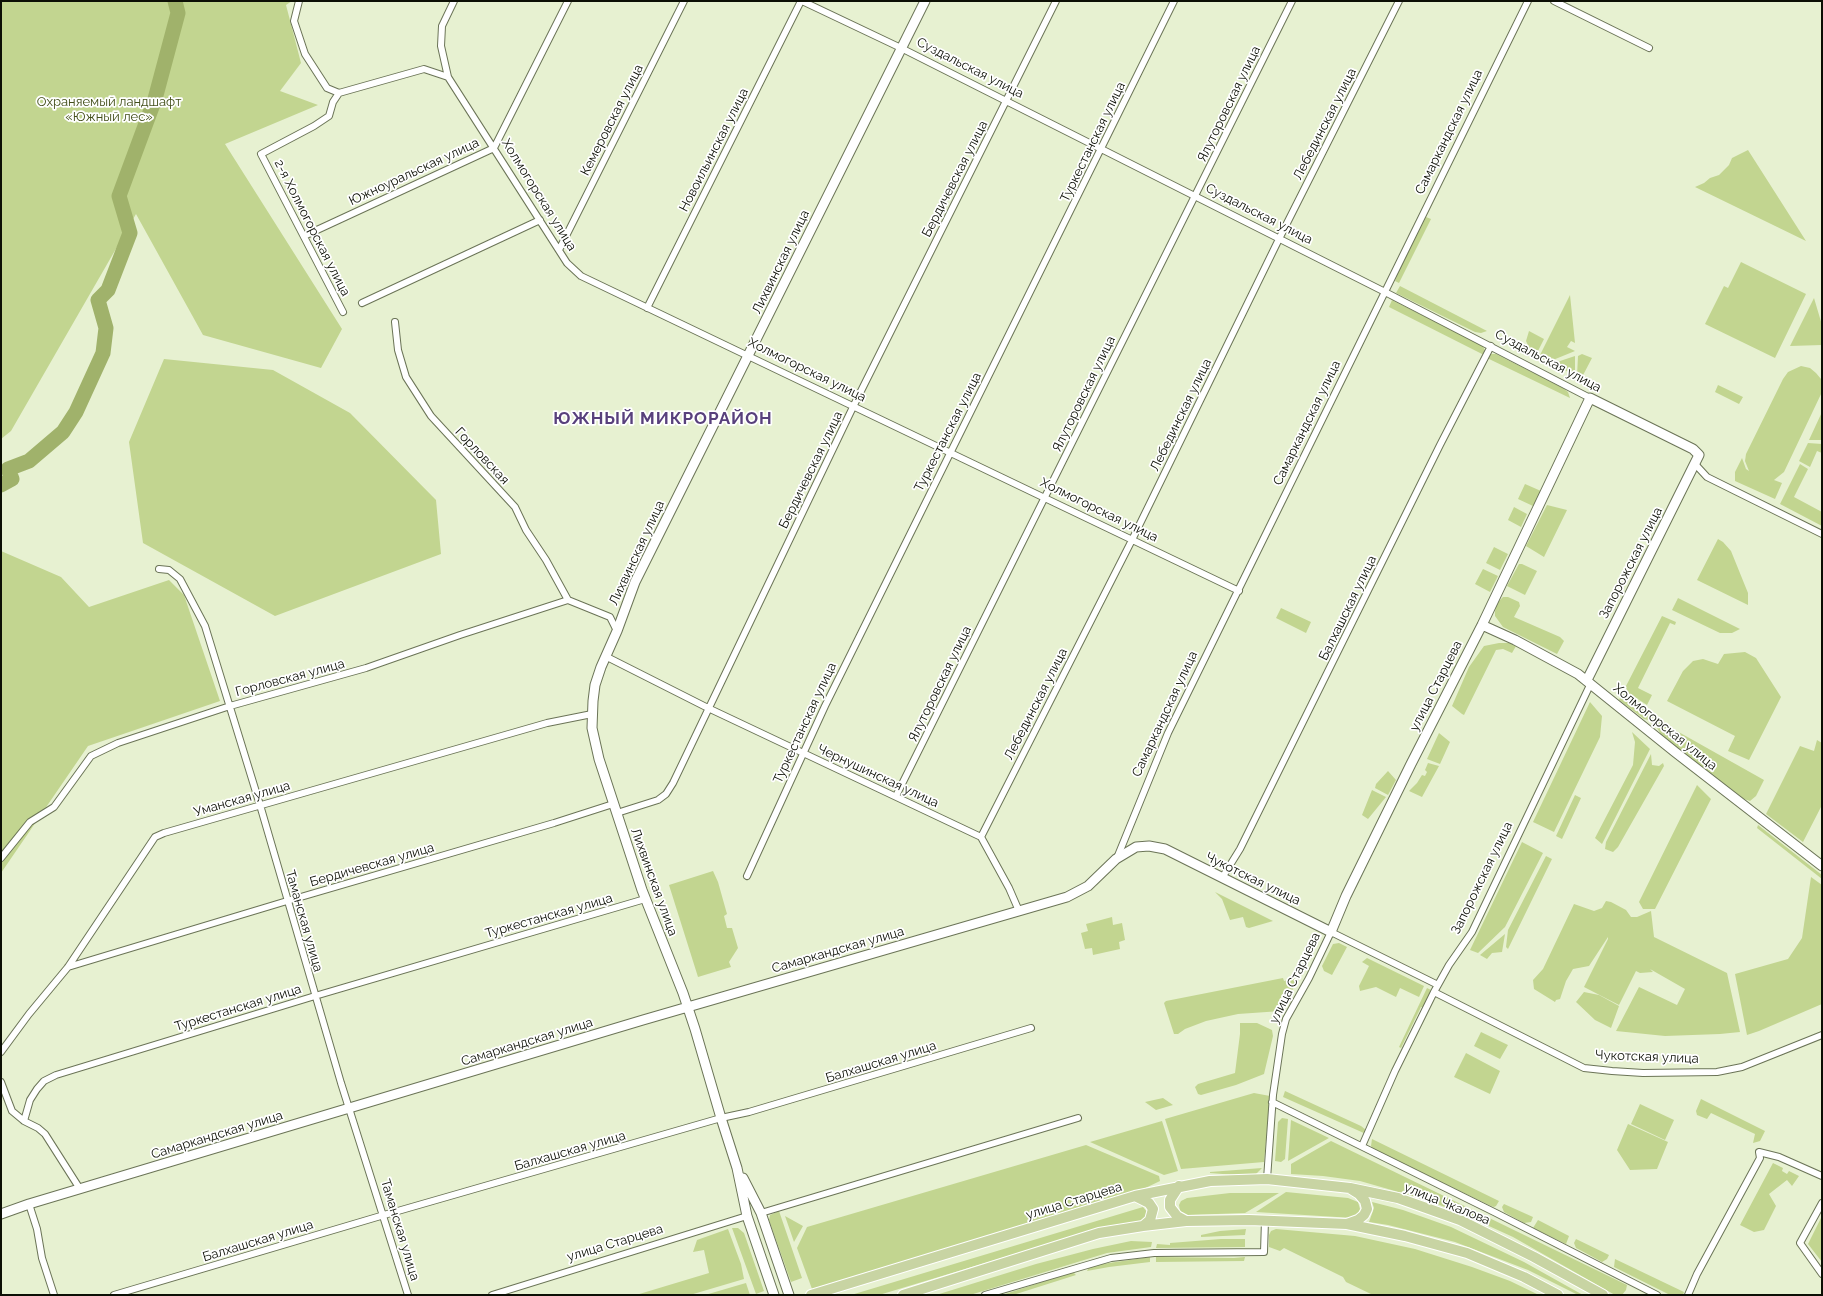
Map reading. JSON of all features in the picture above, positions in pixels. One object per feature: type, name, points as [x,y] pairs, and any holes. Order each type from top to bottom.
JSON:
[{"type":"main road","name":"Лихвинская улица","points":[[737,1168],[688,1008],[645,899],[595,747],[592,714],[595,685],[635,582],[925,1]]},
{"type":"main road","name":"Суздальская улица","points":[[1590,398],[1695,450],[1698,453],[1696,461]]},
{"type":"main road","name":"улица Старцева","points":[[1331,932],[1346,896],[1482,625],[1590,398]]},
{"type":"main road","name":"Запорожская улица","points":[[1589,682],[1696,461]]},
{"type":"main road","name":"Холмогорская улица","points":[[1482,625],[1544,655],[1589,682],[1675,752],[1822,866]]},
{"type":"main road","name":"Чукотская улица","points":[[1062,898],[1076,894],[1088,886],[1116,859],[1136,847],[1149,846],[1165,849],[1331,932]]},
{"type":"main road","name":"Самаркандская улица","points":[[1,1214],[29,1204],[643,1020],[1062,898]]},
{"type":"main road","points":[[737,1168],[760,1213],[789,1295]]},
{"type":"main road","points":[[737,1168],[747,1216],[774,1295]]},
{"type":"main road","name":"улица Старцева","points":[[811,1295],[1135,1196],[1210,1181],[1267,1179]]},
{"type":"main road","name":"улица Чкалова","points":[[1267,1179],[1350,1188],[1398,1198],[1460,1220],[1534,1256],[1603,1295]]},
{"type":"main road","points":[[1179,1186],[1170,1200],[1170,1207],[1177,1216],[1186,1221]]},
{"type":"main road","points":[[1347,1224],[1358,1220],[1364,1215],[1367,1209],[1365,1201],[1359,1194],[1350,1188]]},
{"type":"main road","points":[[1135,1196],[1149,1203],[1153,1209],[1152,1216],[1143,1226]]},
{"type":"main road","points":[[903,1295],[1099,1233],[1186,1221],[1265,1220],[1347,1224],[1405,1236],[1467,1253],[1524,1277],[1558,1295]]},
{"type":"street","points":[[299,1],[294,21],[305,54],[327,88],[339,93],[424,69],[448,77]]},
{"type":"street","points":[[448,77],[441,46],[442,26],[454,1]]},
{"type":"street","name":"Южноуральская улица","points":[[304,236],[494,148],[568,1]]},
{"type":"street","name":"Кемеровская улица","points":[[559,250],[684,1]]},
{"type":"street","name":"Суздальская улица","points":[[801,1],[901,48],[1279,238],[1590,398]]},
{"type":"street","name":"Новоильинская улица","points":[[647,308],[801,1]]},
{"type":"street","name":"Бердичевская улица","points":[[616,813],[655,801],[668,791],[853,407],[1056,1]]},
{"type":"street","name":"Туркестанская улица","points":[[747,876],[786,788],[804,754],[825,706],[949,453],[1102,150],[1174,1]]},
{"type":"street","name":"Ялуторовская улица","points":[[896,796],[1292,1]]},
{"type":"street","name":"Лебединская улица","points":[[981,838],[1132,540],[1279,238],[1399,1]]},
{"type":"street","name":"Самаркандская улица","points":[[1116,859],[1168,733],[1528,1]]},
{"type":"street","points":[[1554,1],[1649,48]]},
{"type":"street","name":"Холмогорская улица","points":[[448,77],[567,263],[581,276],[1239,591]]},
{"type":"street","name":"2-я Холмогорская улица","points":[[339,93],[333,102],[330,116],[261,154],[343,312]]},
{"type":"street","points":[[362,303],[540,220]]},
{"type":"street","name":"Горловская","points":[[395,322],[398,350],[406,377],[431,416],[515,507],[526,530],[546,560],[568,600]]},
{"type":"street","name":"Балхашская улица","points":[[1222,878],[1240,849],[1440,444],[1491,346]]},
{"type":"street","points":[[1696,461],[1707,477],[1822,534]]},
{"type":"street","name":"Таманская улица","points":[[159,569],[169,570],[180,579],[205,626],[260,805],[315,996],[408,1295]]},
{"type":"street","points":[[568,600],[610,617],[617,631]]},
{"type":"street","name":"Горловская улица","points":[[1,858],[30,822],[54,807],[91,756],[118,743],[230,706],[366,668],[460,635],[568,600]]},
{"type":"street","name":"Чернушинская улица","points":[[605,656],[708,708],[896,796],[981,838]]},
{"type":"street","name":"Запорожская улица","points":[[1362,1146],[1395,1071],[1434,992],[1472,932],[1589,682]]},
{"type":"street","name":"Уманская улица","points":[[1,1052],[68,967],[155,837],[164,833],[260,805],[547,724],[592,714]]},
{"type":"street","name":"Бердичевская улица","points":[[68,967],[287,901],[554,824],[613,804]]},
{"type":"street","points":[[981,838],[1009,888],[1019,911]]},
{"type":"street","name":"Туркестанская улица","points":[[24,1122],[34,1094],[40,1085],[50,1078],[315,996],[645,899]]},
{"type":"street","name":"Чукотская улица","points":[[1331,932],[1438,985]]},
{"type":"street","name":"улица Старцева","points":[[1267,1179],[1272,1102],[1282,1034],[1286,1019],[1309,978],[1331,932]]},
{"type":"street","name":"Чукотская улица","points":[[1434,992],[1584,1068],[1643,1073],[1717,1072],[1742,1067],[1822,1035]]},
{"type":"street","name":"Балхашская улица","points":[[114,1295],[384,1215],[721,1118],[764,1108],[1031,1028]]},
{"type":"street","points":[[1,1082],[9,1106],[24,1122],[38,1128],[45,1134],[80,1189]]},
{"type":"street","points":[[1272,1102],[1657,1295]]},
{"type":"street","points":[[760,1213],[1078,1118]]},
{"type":"street","points":[[1688,1295],[1697,1274],[1760,1158],[1759,1152],[1779,1157],[1822,1176]]},
{"type":"street","points":[[1822,1203],[1800,1243],[1822,1274]]},
{"type":"street","points":[[29,1204],[37,1229],[42,1258],[54,1295]]},
{"type":"street","name":"улица Старцева","points":[[492,1295],[747,1216]]},
{"type":"street","points":[[985,1295],[1111,1258],[1154,1253],[1264,1252],[1265,1220]]},
{"type":"green space","name":"Охраняемый ландшафт «Южный лес»","points":[[1,1],[292,1],[286,5],[301,63],[280,91],[318,105],[225,144],[342,329],[321,368],[203,335],[136,214],[11,431],[1,439]]},
{"type":"green space","points":[[1748,150],[1806,241],[1695,187],[1704,183],[1710,178],[1719,175],[1729,165],[1732,158]]},
{"type":"green space","points":[[1426,217],[1431,219],[1399,283],[1395,281],[1400,268]]},
{"type":"green space","points":[[1741,262],[1806,294],[1775,358],[1705,324],[1724,286],[1728,288]]},
{"type":"green space","points":[[1400,286],[1487,331],[1481,333],[1475,332],[1396,293]]},
{"type":"green space","points":[[1570,295],[1575,343],[1571,341],[1567,347],[1575,351],[1548,362],[1539,357]]},
{"type":"green space","points":[[1814,298],[1822,325],[1822,345],[1790,346]]},
{"type":"green space","points":[[1392,300],[1483,346],[1485,351],[1484,355],[1389,307]]},
{"type":"green space","points":[[1529,331],[1544,339],[1536,355],[1531,352],[1526,341]]},
{"type":"green space","points":[[1491,354],[1496,354],[1563,388],[1568,392],[1570,398],[1487,358]]},
{"type":"green space","points":[[1582,354],[1592,358],[1581,379],[1577,376],[1578,356]]},
{"type":"green space","points":[[1575,356],[1575,375],[1553,365],[1560,361]]},
{"type":"green space","points":[[164,359],[273,370],[350,413],[436,500],[441,554],[275,616],[143,543],[129,442]]},
{"type":"green space","points":[[1801,366],[1810,368],[1821,379],[1822,392],[1784,472],[1774,480],[1782,483],[1775,499],[1735,481],[1735,472],[1742,458],[1746,469],[1749,471],[1745,461],[1746,454],[1783,379],[1788,372]]},
{"type":"green space","points":[[1718,385],[1743,397],[1739,404],[1715,392]]},
{"type":"green space","points":[[1822,412],[1822,440],[1809,440]]},
{"type":"green space","points":[[1808,443],[1822,444],[1822,453],[1817,451],[1810,467],[1799,461]]},
{"type":"green space","points":[[1800,464],[1808,469],[1794,497],[1822,512],[1822,526],[1780,504]]},
{"type":"green space","points":[[1525,484],[1541,491],[1533,506],[1518,499]]},
{"type":"green space","points":[[1547,505],[1567,510],[1544,557],[1526,546]]},
{"type":"green space","points":[[1514,507],[1527,514],[1521,527],[1508,520]]},
{"type":"green space","points":[[1718,539],[1731,551],[1748,593],[1748,605],[1697,580]]},
{"type":"green space","points":[[1494,547],[1508,554],[1500,570],[1486,563]]},
{"type":"green space","points":[[1,551],[61,577],[89,607],[169,580],[184,595],[220,701],[88,746],[1,873]]},
{"type":"green space","points":[[1519,564],[1537,571],[1525,595],[1507,586]]},
{"type":"green space","points":[[1483,569],[1498,576],[1490,592],[1475,584]]},
{"type":"green space","points":[[1503,597],[1508,597],[1519,602],[1520,606],[1514,617],[1560,637],[1564,641],[1557,654],[1503,627],[1495,616],[1495,612],[1496,604]]},
{"type":"green space","points":[[1678,598],[1740,629],[1732,633],[1720,633],[1672,610]]},
{"type":"green space","points":[[1281,608],[1311,622],[1306,633],[1276,618]]},
{"type":"green space","points":[[1662,616],[1676,622],[1675,625],[1670,623],[1638,688],[1652,695],[1647,705],[1627,692],[1626,686]]},
{"type":"green space","points":[[1509,643],[1516,646],[1512,653],[1503,649],[1496,650],[1464,715],[1462,714],[1452,706],[1469,667],[1484,646]]},
{"type":"green space","points":[[1745,652],[1756,658],[1781,697],[1749,760],[1728,751],[1735,736],[1667,701],[1683,671],[1693,661],[1703,659],[1718,664],[1724,654]]},
{"type":"green space","points":[[1622,693],[1653,717],[1648,720],[1644,719],[1619,700]]},
{"type":"green space","points":[[1590,702],[1602,716],[1600,737],[1554,832],[1533,822]]},
{"type":"green space","points":[[1659,721],[1764,780],[1756,796],[1750,801],[1744,799],[1662,736],[1657,728]]},
{"type":"green space","points":[[1632,732],[1650,749],[1602,844],[1595,838],[1633,765],[1635,742]]},
{"type":"green space","points":[[1439,733],[1450,742],[1440,764],[1427,759]]},
{"type":"green space","points":[[1817,740],[1822,743],[1822,805],[1803,842],[1766,814],[1800,746],[1814,751]]},
{"type":"green space","points":[[1651,754],[1652,765],[1659,766],[1663,763],[1664,766],[1618,847],[1613,852],[1605,849],[1606,842]]},
{"type":"green space","points":[[1428,763],[1439,766],[1422,797],[1409,791],[1422,775],[1425,776],[1427,772],[1425,770]]},
{"type":"green space","points":[[1388,771],[1396,780],[1388,795],[1375,788],[1376,784]]},
{"type":"green space","points":[[1697,785],[1711,799],[1655,909],[1643,909],[1639,902]]},
{"type":"green space","points":[[1372,790],[1386,797],[1368,819],[1362,815]]},
{"type":"green space","points":[[1575,795],[1581,798],[1562,839],[1556,836]]},
{"type":"green space","points":[[1758,825],[1822,875],[1822,879],[1757,828]]},
{"type":"green space","points":[[1522,842],[1543,853],[1505,927],[1478,953],[1470,950]]},
{"type":"green space","points":[[1546,856],[1552,859],[1508,949],[1506,947],[1508,930]]},
{"type":"green space","points":[[713,871],[718,882],[727,914],[724,916],[727,928],[732,928],[738,948],[729,962],[731,967],[698,977],[669,885]]},
{"type":"green space","points":[[1811,877],[1822,885],[1822,1004],[1747,1035],[1735,974],[1788,959],[1802,938]]},
{"type":"green space","points":[[1215,892],[1273,921],[1249,928],[1246,927],[1243,917],[1230,920],[1222,899]]},
{"type":"green space","points":[[1606,901],[1626,910],[1631,917],[1637,917],[1651,911],[1654,937],[1727,973],[1740,1032],[1665,1036],[1616,1031],[1639,987],[1677,1005],[1685,989],[1650,969],[1653,972],[1640,973],[1636,971],[1619,1005],[1584,987],[1608,937],[1589,966],[1573,969],[1566,981],[1560,999],[1556,1000],[1555,1002],[1534,989],[1533,980],[1543,969],[1574,904],[1594,911],[1602,908]]},
{"type":"green space","points":[[1112,917],[1113,925],[1122,923],[1125,940],[1119,942],[1120,949],[1093,955],[1092,948],[1085,949],[1081,933],[1088,931],[1086,924]]},
{"type":"green space","points":[[1505,934],[1502,952],[1492,953],[1487,959],[1480,955]]},
{"type":"green space","points":[[1339,943],[1347,947],[1332,975],[1324,971],[1322,966],[1333,944]]},
{"type":"green space","points":[[1367,958],[1424,986],[1419,997],[1400,988],[1396,997],[1376,987],[1360,991],[1359,986],[1369,966],[1362,962]]},
{"type":"green space","points":[[1293,975],[1299,978],[1281,1011],[1238,1014],[1206,1021],[1185,1029],[1178,1034],[1174,1034],[1164,1003],[1166,1001],[1283,978],[1284,981],[1293,979]]},
{"type":"green space","points":[[1427,988],[1431,990],[1425,1007],[1421,1007],[1401,1048],[1399,1047]]},
{"type":"green space","points":[[1584,992],[1599,995],[1619,1006],[1611,1028],[1595,1020],[1576,1002]]},
{"type":"green space","points":[[1240,1023],[1257,1023],[1272,1030],[1273,1036],[1264,1074],[1236,1085],[1201,1095],[1198,1094],[1195,1087],[1198,1084],[1235,1073]]},
{"type":"green space","points":[[1481,1032],[1508,1045],[1500,1059],[1474,1046]]},
{"type":"green space","points":[[1466,1053],[1500,1071],[1490,1094],[1454,1077]]},
{"type":"green space","points":[[1285,1091],[1361,1126],[1366,1130],[1366,1134],[1283,1097]]},
{"type":"green space","points":[[1254,1093],[1270,1096],[1264,1162],[1181,1169],[1165,1119]]},
{"type":"green space","points":[[1163,1098],[1173,1105],[1156,1110],[1145,1102]]},
{"type":"green space","points":[[1701,1099],[1765,1131],[1760,1141],[1753,1143],[1755,1134],[1711,1113],[1707,1119],[1697,1115],[1696,1111]]},
{"type":"green space","points":[[1640,1104],[1674,1120],[1665,1140],[1631,1124]]},
{"type":"green space","points":[[1282,1118],[1288,1119],[1285,1159],[1281,1162],[1275,1161],[1278,1122]]},
{"type":"green space","points":[[1291,1120],[1329,1138],[1288,1161]]},
{"type":"green space","points":[[1162,1121],[1178,1171],[1164,1175],[1090,1142]]},
{"type":"green space","points":[[1628,1124],[1668,1142],[1657,1169],[1630,1170],[1617,1150]]},
{"type":"green space","points":[[1372,1139],[1499,1201],[1496,1206],[1491,1206],[1373,1149],[1371,1146]]},
{"type":"green space","points":[[1331,1141],[1627,1285],[1626,1290],[1622,1295],[1615,1295],[1513,1237],[1456,1211],[1423,1199],[1360,1181],[1323,1176],[1291,1174],[1291,1164]]},
{"type":"green space","points":[[1086,1145],[1159,1176],[1160,1181],[1137,1192],[812,1289],[797,1248],[807,1227]]},
{"type":"green space","points":[[1773,1163],[1783,1168],[1782,1171],[1787,1174],[1789,1171],[1799,1176],[1792,1186],[1787,1180],[1769,1194],[1776,1206],[1764,1230],[1754,1232],[1740,1225]]},
{"type":"green space","points":[[1262,1168],[1256,1174],[1235,1175],[1210,1173],[1210,1172]]},
{"type":"green space","points":[[1286,1192],[1348,1198],[1358,1202],[1360,1209],[1357,1215],[1353,1218],[1256,1212]]},
{"type":"green space","points":[[1230,1193],[1279,1193],[1245,1213],[1188,1215],[1180,1211],[1179,1205],[1181,1201],[1187,1198]]},
{"type":"green space","points":[[1372,1202],[1403,1210],[1451,1227],[1524,1262],[1583,1295],[1578,1295],[1528,1270],[1455,1242],[1388,1225],[1369,1222],[1374,1208]]},
{"type":"green space","points":[[1504,1204],[1533,1217],[1531,1222],[1524,1223],[1504,1212],[1502,1207]]},
{"type":"green space","points":[[1143,1207],[1148,1213],[1145,1221],[1068,1238],[879,1295],[851,1295]]},
{"type":"green space","points":[[779,1211],[802,1278],[791,1282],[769,1220],[770,1215]]},
{"type":"green space","points":[[785,1216],[803,1226],[794,1242]]},
{"type":"green space","points":[[1822,1216],[1822,1262],[1808,1244]]},
{"type":"green space","points":[[1538,1220],[1569,1236],[1566,1244],[1533,1228]]},
{"type":"green space","points":[[732,1228],[738,1228],[744,1233],[764,1291],[756,1294]]},
{"type":"green space","points":[[728,1229],[741,1264],[744,1279],[690,1295],[636,1295],[709,1273],[704,1250],[693,1252],[697,1240]]},
{"type":"green space","points":[[1246,1229],[1245,1235],[1201,1237],[1201,1235],[1220,1231]]},
{"type":"green space","points":[[1276,1229],[1355,1236],[1415,1249],[1510,1281],[1539,1295],[1373,1295],[1346,1282],[1343,1277],[1284,1248],[1280,1251],[1269,1247],[1269,1235],[1271,1231]]},
{"type":"green space","points":[[1221,1239],[1245,1239],[1245,1247],[1156,1248],[1157,1244],[1170,1245],[1170,1243]]},
{"type":"green space","points":[[1576,1239],[1609,1255],[1607,1259],[1602,1262],[1576,1248],[1574,1243]]},
{"type":"green space","points":[[1131,1241],[1152,1242],[1151,1247],[1107,1253],[970,1295],[936,1295],[1036,1264]]},
{"type":"green space","points":[[1150,1257],[1150,1262],[1087,1271],[1089,1267],[1102,1264]]},
{"type":"green space","points":[[1156,1257],[1245,1257],[1244,1261],[1156,1262]]},
{"type":"green space","points":[[1615,1259],[1684,1292],[1683,1295],[1670,1295],[1614,1267]]},
{"type":"green space","points":[[1073,1272],[1076,1275],[1013,1295],[1002,1295]]},
{"type":"green space","points":[[746,1283],[750,1295],[705,1295],[739,1285]]},
{"type":"waterway","points":[[1,485],[12,479],[8,469],[29,461],[63,432],[76,412],[103,353],[106,328],[98,300],[108,290],[130,233],[119,196],[155,99],[178,13],[175,1]]},
{"type":"district","name":"ЮЖНЫЙ МИКРОРАЙОН","points":[[663,419]]}]
